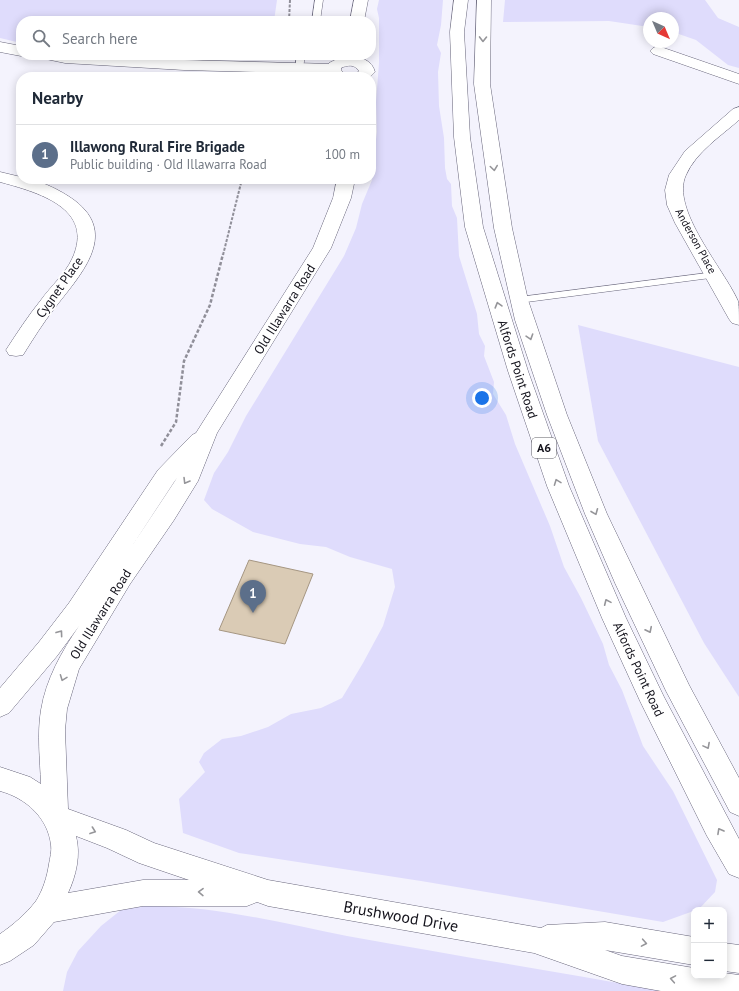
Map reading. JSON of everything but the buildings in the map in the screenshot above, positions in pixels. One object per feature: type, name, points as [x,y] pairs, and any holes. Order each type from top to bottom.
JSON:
[{"type":"main road","points":[[358,16],[361,0]]},
{"type":"main road","name":"Alfords Point Road","points":[[461,0],[457,32],[462,137],[474,227],[515,363],[558,486],[614,618],[656,708],[717,827],[739,865]]},
{"type":"main road","name":"Alfords Point Road","points":[[484,0],[482,84],[503,228],[519,300],[557,415],[602,528],[626,583],[678,691],[739,804]]},
{"type":"main road","points":[[0,47],[16,50]]},
{"type":"main road","points":[[658,51],[739,79]]},
{"type":"main road","points":[[102,60],[176,64],[300,62],[334,72]]},
{"type":"main road","points":[[337,72],[334,66],[348,60]]},
{"type":"main road","points":[[359,60],[367,69],[366,72]]},
{"type":"main road","name":"Anderson Place","points":[[739,112],[683,163],[674,184],[674,197],[677,209],[739,319]]},
{"type":"main road","name":"Cygnet Place","points":[[0,177],[16,181]]},
{"type":"main road","name":"Cygnet Place","points":[[16,350],[48,302],[76,267],[84,252],[86,229],[82,219],[75,210],[54,194],[27,184]]},
{"type":"main road","name":"Old Illawarra Road","points":[[55,816],[52,730],[54,709],[60,686],[67,668],[80,644],[122,578],[166,514],[190,475],[207,432],[322,248],[342,198],[345,184]]},
{"type":"main road","name":"Old Illawarra Road","points":[[0,706],[48,649],[77,610],[166,476],[207,432]]},
{"type":"main road","points":[[0,779],[21,785],[40,797],[55,816],[65,846],[61,878],[46,910],[24,935],[0,951]]},
{"type":"main road","name":"Brushwood Drive","points":[[55,816],[149,854],[268,893],[534,939],[622,970],[739,990]]},
{"type":"main road","name":"Brushwood Drive","points":[[46,910],[143,893],[268,893]]},
{"type":"main road","name":"Brushwood Drive","points":[[534,939],[605,936],[691,950]]},
{"type":"main road","points":[[727,957],[739,959]]},
{"type":"lane","points":[[317,16],[319,0]]},
{"type":"lane","points":[[519,300],[715,275]]},
{"type":"path","points":[[289,16],[290,0]]},
{"type":"path","points":[[159,450],[176,422],[184,361],[210,305],[241,184]]},
{"type":"shaded area","points":[[0,0],[277,0],[275,16],[16,16],[16,42],[0,38]]},
{"type":"shaded area","points":[[379,0],[443,0],[441,25],[437,45],[441,53],[438,72],[439,106],[444,138],[445,168],[447,179],[451,184],[452,206],[457,218],[459,256],[477,314],[479,334],[485,346],[484,356],[494,382],[493,394],[506,415],[515,444],[550,526],[564,567],[603,644],[609,665],[622,690],[643,746],[673,791],[717,880],[715,892],[701,907],[691,907],[691,912],[663,922],[421,881],[239,853],[183,833],[179,799],[205,772],[199,762],[204,753],[222,739],[241,736],[268,727],[291,714],[321,708],[342,698],[383,626],[395,587],[392,569],[350,557],[326,547],[300,544],[253,532],[212,509],[204,500],[214,473],[228,452],[246,416],[344,256],[356,228],[362,204],[370,184],[376,184],[376,102],[379,63],[379,18],[377,9]]},
{"type":"shaded area","points":[[505,0],[705,0],[718,18],[739,27],[739,68],[728,65],[696,40],[679,34],[679,12],[643,12],[643,26],[609,21],[503,22]]},
{"type":"shaded area","points":[[578,325],[739,367],[739,697],[704,643],[598,441]]},
{"type":"shaded area","points":[[144,906],[196,908],[247,916],[347,936],[663,991],[63,991],[67,972],[78,951],[101,926],[121,910]]},
{"type":"place","name":"Illawong Rural Fire Brigade","points":[[253,613]]}]
